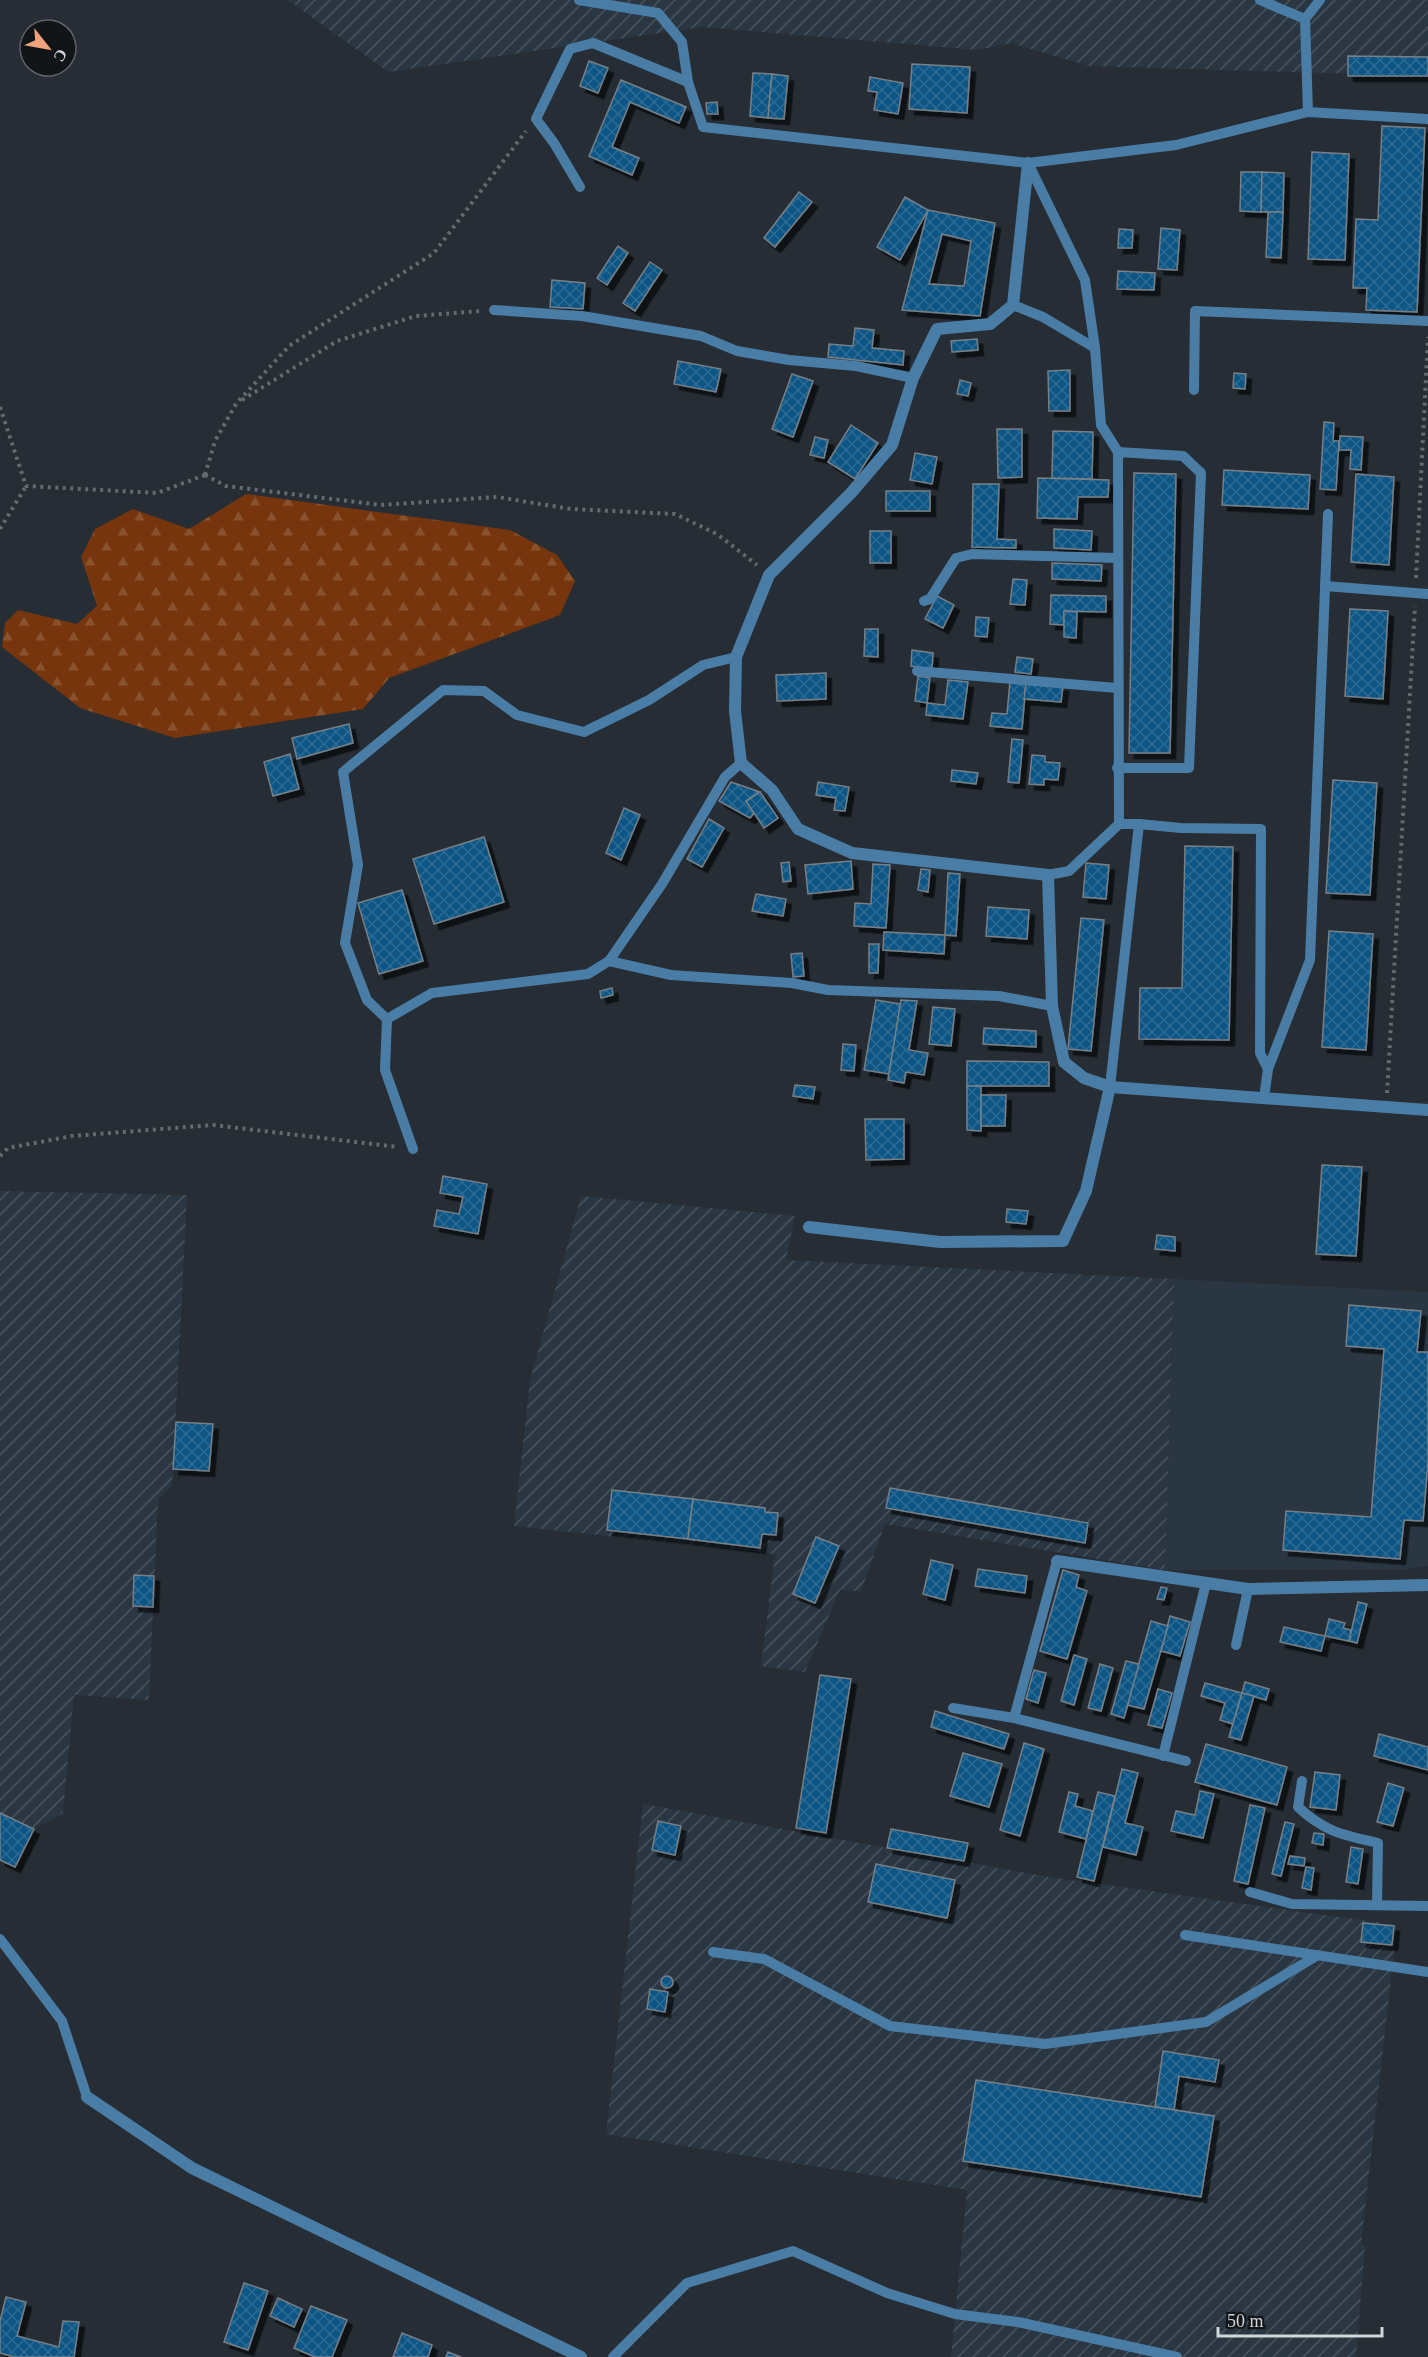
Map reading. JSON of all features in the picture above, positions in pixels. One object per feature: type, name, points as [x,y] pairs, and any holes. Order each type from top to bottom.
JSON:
[{"type":"street","points":[[1028,163],[1013,305],[990,324],[937,329],[913,378],[892,445],[851,493],[769,575],[736,657],[735,711],[741,763],[772,790],[798,829],[852,853],[1048,875],[1052,1006],[1064,1062],[1084,1078],[1110,1087],[1428,1110]]},
{"type":"street","points":[[809,1227],[940,1242],[1063,1241],[1086,1191],[1110,1087]]},
{"type":"street","points":[[1057,1561],[1248,1589],[1428,1585]]},
{"type":"street","points":[[87,2097],[192,2168],[581,2357]]},
{"type":"lane","points":[[579,0],[658,13],[682,42],[688,82],[703,127],[1028,163],[1176,145],[1308,112],[1428,119]]},
{"type":"lane","points":[[1260,0],[1305,19]]},
{"type":"lane","points":[[1308,112],[1305,19],[1320,0]]},
{"type":"lane","points":[[580,187],[554,143],[536,119],[570,49],[593,44],[688,82]]},
{"type":"lane","points":[[1028,163],[1086,280],[1095,348],[1101,425],[1118,452],[1117,768],[1119,824]]},
{"type":"lane","points":[[1013,305],[1043,317],[1095,348]]},
{"type":"lane","points":[[494,310],[582,316],[701,336],[737,351],[789,360],[856,366],[913,378]]},
{"type":"lane","points":[[1194,390],[1195,311],[1428,321]]},
{"type":"lane","points":[[1117,768],[1189,768],[1201,473],[1183,456],[1118,452]]},
{"type":"lane","points":[[1264,1098],[1268,1069],[1310,960],[1328,514]]},
{"type":"lane","points":[[924,601],[930,599],[956,558],[972,554],[1118,558]]},
{"type":"lane","points":[[1325,586],[1428,594]]},
{"type":"lane","points":[[413,1149],[385,1070],[387,1019],[368,1000],[345,943],[358,865],[343,772],[443,690],[484,691],[517,715],[584,732],[649,700],[703,665],[736,657]]},
{"type":"lane","points":[[917,671],[1117,688]]},
{"type":"lane","points":[[387,1019],[432,993],[588,974],[609,961],[662,884],[725,777],[741,763]]},
{"type":"lane","points":[[1048,875],[1070,871],[1119,824],[1261,829],[1260,1053],[1268,1069]]},
{"type":"lane","points":[[1110,1087],[1139,824]]},
{"type":"lane","points":[[609,961],[671,975],[792,984],[828,990],[999,996],[1052,1006]]},
{"type":"lane","points":[[1014,1718],[1057,1561]]},
{"type":"lane","points":[[1163,1756],[1206,1583]]},
{"type":"lane","points":[[1236,1645],[1248,1589]]},
{"type":"lane","points":[[953,1708],[1014,1718],[1186,1761]]},
{"type":"lane","points":[[1302,1781],[1298,1807],[1317,1824],[1334,1833],[1378,1843],[1377,1905]]},
{"type":"lane","points":[[1250,1892],[1292,1904],[1428,1906]]},
{"type":"lane","points":[[1185,1935],[1428,1972]]},
{"type":"lane","points":[[0,1939],[62,2021],[87,2097]]},
{"type":"lane","points":[[713,1952],[764,1959],[890,2026],[1045,2044],[1206,2022],[1318,1955]]},
{"type":"lane","points":[[614,2357],[687,2283],[793,2251],[887,2293],[955,2314],[1018,2322],[1177,2357]]},
{"type":"path","points":[[205,475],[215,441],[236,404],[288,346],[434,253],[536,119]]},
{"type":"path","points":[[236,404],[337,341],[416,316],[494,310]]},
{"type":"path","points":[[1386,1107],[1428,330]]},
{"type":"path","points":[[0,407],[26,486],[0,529]]},
{"type":"path","points":[[26,486],[157,493],[205,475],[226,486],[381,505],[497,497],[571,509],[675,514],[717,534],[769,575]]},
{"type":"path","points":[[0,1156],[8,1148],[72,1136],[213,1125],[413,1149]]},
{"type":"shaded area","points":[[288,0],[1428,0],[1428,76],[1089,66],[1011,43],[978,50],[702,27],[388,72]]},
{"type":"shaded area","points":[[0,1191],[187,1195],[172,1485],[158,1499],[149,1700],[74,1695],[63,1813],[34,1829],[15,1867],[0,1860]]},
{"type":"shaded area","points":[[581,1196],[795,1216],[786,1260],[1174,1279],[1165,1570],[885,1524],[861,1591],[840,1590],[805,1672],[761,1666],[775,1554],[514,1526],[530,1380]]},
{"type":"shaded area","points":[[1174,1279],[1428,1292],[1428,1566],[1402,1570],[1165,1570]]},
{"type":"shaded area","points":[[643,1804],[1049,1877],[1397,1925],[1361,2244],[1365,2246],[1356,2357],[951,2357],[967,2190],[606,2134]]},
{"type":"green space","points":[[246,494],[510,530],[557,555],[575,581],[560,615],[389,678],[363,709],[175,738],[80,708],[2,647],[5,623],[18,610],[77,624],[97,606],[81,557],[95,529],[133,509],[189,529]]},
{"type":"building","points":[[1348,56],[1428,57],[1428,76],[1348,76]]},
{"type":"building","points":[[589,61],[608,68],[598,93],[580,86]]},
{"type":"building","points":[[912,64],[970,67],[967,113],[909,109]]},
{"type":"building","points":[[753,73],[772,74],[768,118],[750,116]]},
{"type":"building","points":[[772,74],[788,76],[784,119],[768,118]]},
{"type":"building","points":[[870,77],[903,83],[898,114],[874,110],[877,92],[868,91]]},
{"type":"building","points":[[621,80],[686,107],[679,123],[630,102],[612,147],[639,158],[632,175],[589,156]]},
{"type":"building","points":[[717,102],[718,114],[707,114],[706,103]]},
{"type":"building","points":[[1382,126],[1425,128],[1417,312],[1366,310],[1367,288],[1353,288],[1356,219],[1378,220]]},
{"type":"building","points":[[1312,152],[1349,154],[1345,260],[1308,259]]},
{"type":"building","points":[[1241,172],[1262,172],[1261,212],[1240,211]]},
{"type":"building","points":[[1262,172],[1284,173],[1283,212],[1261,212]]},
{"type":"building","points":[[799,192],[812,202],[775,247],[764,238]]},
{"type":"building","points":[[905,197],[928,210],[900,260],[877,247]]},
{"type":"building","points":[[928,210],[995,223],[980,316],[902,310]],"holes":[[[942,234],[971,241],[964,286],[929,284]]]},
{"type":"building","points":[[1268,212],[1283,212],[1281,258],[1266,257]]},
{"type":"building","points":[[1161,228],[1180,230],[1177,270],[1158,269]]},
{"type":"building","points":[[1119,229],[1133,230],[1132,248],[1118,248]]},
{"type":"building","points":[[618,246],[628,253],[607,285],[597,278]]},
{"type":"building","points":[[650,262],[662,270],[635,311],[623,303]]},
{"type":"building","points":[[1118,271],[1155,273],[1154,290],[1117,289]]},
{"type":"building","points":[[552,280],[585,283],[583,309],[550,307]]},
{"type":"building","points":[[855,328],[874,330],[872,348],[904,351],[903,365],[828,357],[829,344],[853,346]]},
{"type":"building","points":[[977,339],[978,350],[952,352],[951,341]]},
{"type":"building","points":[[678,361],[721,369],[716,392],[674,384]]},
{"type":"building","points":[[1070,370],[1070,411],[1049,411],[1048,371]]},
{"type":"building","points":[[1234,373],[1246,374],[1245,389],[1233,388]]},
{"type":"building","points":[[792,374],[813,381],[793,437],[772,429]]},
{"type":"building","points":[[960,380],[971,383],[968,396],[957,394]]},
{"type":"building","points":[[1324,422],[1334,423],[1333,441],[1339,441],[1336,490],[1320,489]]},
{"type":"building","points":[[851,425],[878,443],[855,479],[828,462]]},
{"type":"building","points":[[997,429],[1022,429],[1022,477],[998,478]]},
{"type":"building","points":[[1053,431],[1093,432],[1092,479],[1052,478]]},
{"type":"building","points":[[1340,436],[1363,437],[1361,470],[1350,469],[1351,450],[1339,450]]},
{"type":"building","points":[[815,437],[828,440],[824,458],[810,455]]},
{"type":"building","points":[[915,453],[937,457],[932,484],[910,480]]},
{"type":"building","points":[[1224,470],[1310,475],[1308,509],[1222,505]]},
{"type":"building","points":[[1134,473],[1176,474],[1170,753],[1129,753]]},
{"type":"building","points":[[1356,474],[1394,477],[1389,565],[1351,562]]},
{"type":"building","points":[[1038,478],[1109,480],[1108,497],[1078,497],[1077,519],[1037,518]]},
{"type":"building","points":[[973,484],[999,484],[997,539],[1016,540],[1016,548],[972,547]]},
{"type":"building","points":[[886,491],[930,491],[930,511],[886,511]]},
{"type":"building","points":[[1054,529],[1092,531],[1091,550],[1054,548]]},
{"type":"building","points":[[870,531],[891,531],[891,563],[870,563]]},
{"type":"building","points":[[1052,563],[1102,565],[1101,581],[1052,579]]},
{"type":"building","points":[[1013,579],[1027,580],[1025,605],[1010,604]]},
{"type":"building","points":[[1051,595],[1106,596],[1106,612],[1064,611],[1064,625],[1050,624]]},
{"type":"building","points":[[937,596],[954,605],[943,628],[925,619]]},
{"type":"building","points":[[1350,609],[1388,611],[1383,699],[1345,696]]},
{"type":"building","points":[[1064,611],[1077,612],[1076,638],[1064,637]]},
{"type":"building","points":[[976,617],[989,618],[987,637],[975,636]]},
{"type":"building","points":[[865,629],[878,629],[878,657],[864,656]]},
{"type":"building","points":[[912,650],[933,653],[932,669],[911,666]]},
{"type":"building","points":[[1017,657],[1033,659],[1031,674],[1015,672]]},
{"type":"building","points":[[826,673],[826,699],[777,701],[776,675]]},
{"type":"building","points":[[918,676],[930,678],[927,703],[915,701]]},
{"type":"building","points":[[948,680],[968,682],[963,719],[926,715],[927,703],[945,705]]},
{"type":"building","points":[[1010,681],[1026,683],[1022,729],[990,726],[992,713],[1007,714]]},
{"type":"building","points":[[1026,683],[1063,686],[1061,702],[1024,699]]},
{"type":"building","points":[[349,724],[353,743],[297,759],[292,738]]},
{"type":"building","points":[[1012,739],[1023,740],[1019,783],[1008,782]]},
{"type":"building","points":[[290,754],[299,789],[273,796],[264,762]]},
{"type":"building","points":[[1032,755],[1045,756],[1045,762],[1060,763],[1058,780],[1044,779],[1044,785],[1029,784]]},
{"type":"building","points":[[952,770],[978,773],[976,784],[951,781]]},
{"type":"building","points":[[1333,780],[1377,783],[1370,895],[1326,893]]},
{"type":"building","points":[[731,782],[760,792],[746,801],[754,813],[750,818],[719,801]]},
{"type":"building","points":[[818,782],[849,787],[845,811],[834,810],[836,798],[816,795]]},
{"type":"building","points":[[760,792],[778,818],[764,828],[746,801]]},
{"type":"building","points":[[624,808],[640,815],[621,860],[606,853]]},
{"type":"building","points":[[709,819],[724,828],[702,867],[687,859]]},
{"type":"building","points":[[484,837],[504,902],[434,924],[413,859]]},
{"type":"building","points":[[1185,846],[1233,847],[1229,1040],[1139,1039],[1140,988],[1182,988]]},
{"type":"building","points":[[851,861],[853,889],[808,894],[805,865]]},
{"type":"building","points":[[789,862],[791,881],[783,882],[781,863]]},
{"type":"building","points":[[1086,863],[1109,865],[1106,899],[1083,897]]},
{"type":"building","points":[[873,864],[890,865],[886,928],[854,926],[855,903],[871,904]]},
{"type":"building","points":[[921,869],[930,870],[928,892],[918,890]]},
{"type":"building","points":[[948,873],[960,874],[956,936],[945,935]]},
{"type":"building","points":[[402,890],[423,961],[379,974],[358,903]]},
{"type":"building","points":[[756,894],[786,899],[783,916],[752,911]]},
{"type":"building","points":[[988,907],[1029,910],[1027,939],[986,936]]},
{"type":"building","points":[[1081,918],[1104,920],[1091,1051],[1068,1049]]},
{"type":"building","points":[[1329,931],[1373,934],[1366,1050],[1322,1047]]},
{"type":"building","points":[[884,932],[945,935],[944,954],[883,950]]},
{"type":"building","points":[[869,944],[879,944],[878,973],[869,973]]},
{"type":"building","points":[[802,953],[804,976],[793,977],[791,954]]},
{"type":"building","points":[[612,988],[613,995],[601,998],[600,991]]},
{"type":"building","points":[[876,1000],[901,1004],[889,1074],[864,1070]]},
{"type":"building","points":[[901,1000],[917,1001],[909,1050],[928,1053],[924,1075],[906,1072],[904,1083],[888,1080]]},
{"type":"building","points":[[933,1007],[955,1009],[951,1046],[929,1044]]},
{"type":"building","points":[[984,1028],[1036,1031],[1036,1047],[983,1044]]},
{"type":"building","points":[[843,1044],[856,1045],[854,1071],[841,1070]]},
{"type":"building","points":[[967,1061],[1049,1062],[1049,1086],[967,1086]]},
{"type":"building","points":[[795,1085],[815,1087],[813,1099],[793,1096]]},
{"type":"building","points":[[967,1086],[981,1086],[981,1131],[967,1130]]},
{"type":"building","points":[[981,1095],[1006,1095],[1005,1126],[981,1126]]},
{"type":"building","points":[[865,1119],[904,1119],[904,1159],[866,1160]]},
{"type":"building","points":[[1322,1165],[1362,1167],[1356,1256],[1316,1254]]},
{"type":"building","points":[[443,1176],[487,1184],[478,1234],[434,1226],[437,1210],[459,1214],[463,1197],[440,1193]]},
{"type":"building","points":[[1007,1209],[1028,1211],[1026,1224],[1006,1222]]},
{"type":"building","points":[[1157,1235],[1175,1237],[1175,1251],[1155,1249]]},
{"type":"building","points":[[1349,1305],[1421,1311],[1417,1352],[1428,1352],[1428,1463],[1423,1521],[1404,1520],[1400,1559],[1283,1550],[1286,1511],[1371,1517],[1384,1349],[1346,1346]]},
{"type":"building","points":[[176,1422],[213,1424],[209,1471],[173,1469]]},
{"type":"building","points":[[890,1488],[1088,1523],[1085,1543],[886,1508]]},
{"type":"building","points":[[612,1490],[693,1499],[688,1539],[607,1530]]},
{"type":"building","points":[[693,1499],[765,1508],[765,1512],[778,1513],[776,1535],[762,1534],[760,1548],[688,1539]]},
{"type":"building","points":[[816,1537],[839,1546],[815,1603],[793,1594]]},
{"type":"building","points":[[931,1560],[953,1565],[945,1600],[923,1594]]},
{"type":"building","points":[[978,1569],[1027,1576],[1025,1593],[975,1586]]},
{"type":"building","points":[[1063,1570],[1079,1575],[1076,1587],[1087,1591],[1067,1659],[1040,1651]]},
{"type":"building","points":[[134,1575],[154,1576],[153,1607],[133,1606]]},
{"type":"building","points":[[1161,1587],[1167,1588],[1164,1600],[1157,1599]]},
{"type":"building","points":[[1358,1602],[1367,1604],[1357,1643],[1349,1641]]},
{"type":"building","points":[[1170,1616],[1190,1622],[1180,1656],[1161,1651]]},
{"type":"building","points":[[1329,1619],[1345,1623],[1343,1628],[1351,1630],[1349,1641],[1325,1636]]},
{"type":"building","points":[[1151,1621],[1168,1626],[1144,1709],[1127,1705]]},
{"type":"building","points":[[1284,1627],[1325,1636],[1321,1651],[1280,1642]]},
{"type":"building","points":[[1074,1655],[1087,1659],[1074,1705],[1061,1701]]},
{"type":"building","points":[[1126,1661],[1139,1664],[1124,1718],[1111,1714]]},
{"type":"building","points":[[1100,1664],[1113,1668],[1101,1711],[1088,1708]]},
{"type":"building","points":[[1034,1670],[1046,1673],[1038,1703],[1026,1699]]},
{"type":"building","points":[[820,1675],[851,1679],[826,1833],[796,1828]]},
{"type":"building","points":[[1245,1682],[1269,1689],[1266,1700],[1242,1693]]},
{"type":"building","points":[[1205,1683],[1242,1693],[1233,1724],[1220,1720],[1225,1703],[1201,1696]]},
{"type":"building","points":[[1158,1689],[1172,1693],[1162,1728],[1148,1725]]},
{"type":"building","points":[[1242,1693],[1254,1696],[1241,1740],[1229,1737]]},
{"type":"building","points":[[935,1711],[1009,1734],[1004,1749],[931,1727]]},
{"type":"building","points":[[1379,1734],[1428,1747],[1428,1770],[1374,1756]]},
{"type":"building","points":[[1024,1743],[1044,1749],[1020,1836],[1000,1830]]},
{"type":"building","points":[[1206,1744],[1287,1767],[1277,1805],[1195,1782]]},
{"type":"building","points":[[963,1753],[1002,1764],[989,1807],[950,1796]]},
{"type":"building","points":[[1122,1769],[1138,1773],[1125,1823],[1143,1827],[1136,1855],[1103,1847]]},
{"type":"building","points":[[1315,1772],[1340,1775],[1336,1810],[1310,1807]]},
{"type":"building","points":[[1388,1783],[1404,1788],[1393,1826],[1377,1822]]},
{"type":"building","points":[[1200,1791],[1214,1794],[1203,1838],[1171,1831],[1176,1811],[1195,1815]]},
{"type":"building","points":[[1069,1792],[1078,1794],[1075,1806],[1093,1811],[1086,1839],[1059,1832]]},
{"type":"building","points":[[1098,1792],[1115,1796],[1094,1881],[1077,1877]]},
{"type":"building","points":[[1250,1805],[1265,1808],[1248,1884],[1234,1881]]},
{"type":"building","points":[[0,1813],[34,1829],[15,1867],[0,1860]]},
{"type":"building","points":[[658,1821],[681,1826],[675,1855],[652,1850]]},
{"type":"building","points":[[1285,1822],[1294,1824],[1281,1876],[1272,1874]]},
{"type":"building","points":[[891,1829],[968,1843],[964,1861],[887,1848]]},
{"type":"building","points":[[1314,1833],[1324,1834],[1323,1845],[1312,1843]]},
{"type":"building","points":[[1351,1847],[1363,1849],[1358,1884],[1346,1882]]},
{"type":"building","points":[[1290,1856],[1305,1858],[1304,1866],[1288,1864]]},
{"type":"building","points":[[876,1864],[955,1880],[947,1918],[868,1902]]},
{"type":"building","points":[[1306,1867],[1314,1868],[1311,1890],[1302,1888]]},
{"type":"building","points":[[1363,1923],[1394,1926],[1392,1945],[1361,1942]]},
{"type":"building","points":[[669,1976],[673,1982],[669,1988],[665,1988],[661,1980]]},
{"type":"building","points":[[650,1989],[668,1992],[665,2012],[647,2009]]},
{"type":"building","points":[[1163,2051],[1219,2060],[1215,2082],[1179,2076],[1174,2110],[1155,2107]]},
{"type":"building","points":[[976,2080],[1214,2116],[1201,2197],[963,2161]]},
{"type":"building","points":[[244,2283],[268,2291],[248,2350],[224,2342]]},
{"type":"building","points":[[6,2297],[26,2302],[17,2336],[59,2347],[63,2321],[79,2322],[74,2357],[14,2357],[0,2353],[0,2321]]},
{"type":"building","points":[[278,2298],[302,2309],[294,2327],[270,2316]]},
{"type":"building","points":[[311,2306],[347,2320],[332,2357],[315,2357],[294,2348]]},
{"type":"building","points":[[402,2333],[432,2345],[428,2357],[393,2357]]},
{"type":"building","points":[[448,2352],[461,2357],[446,2357]]}]
